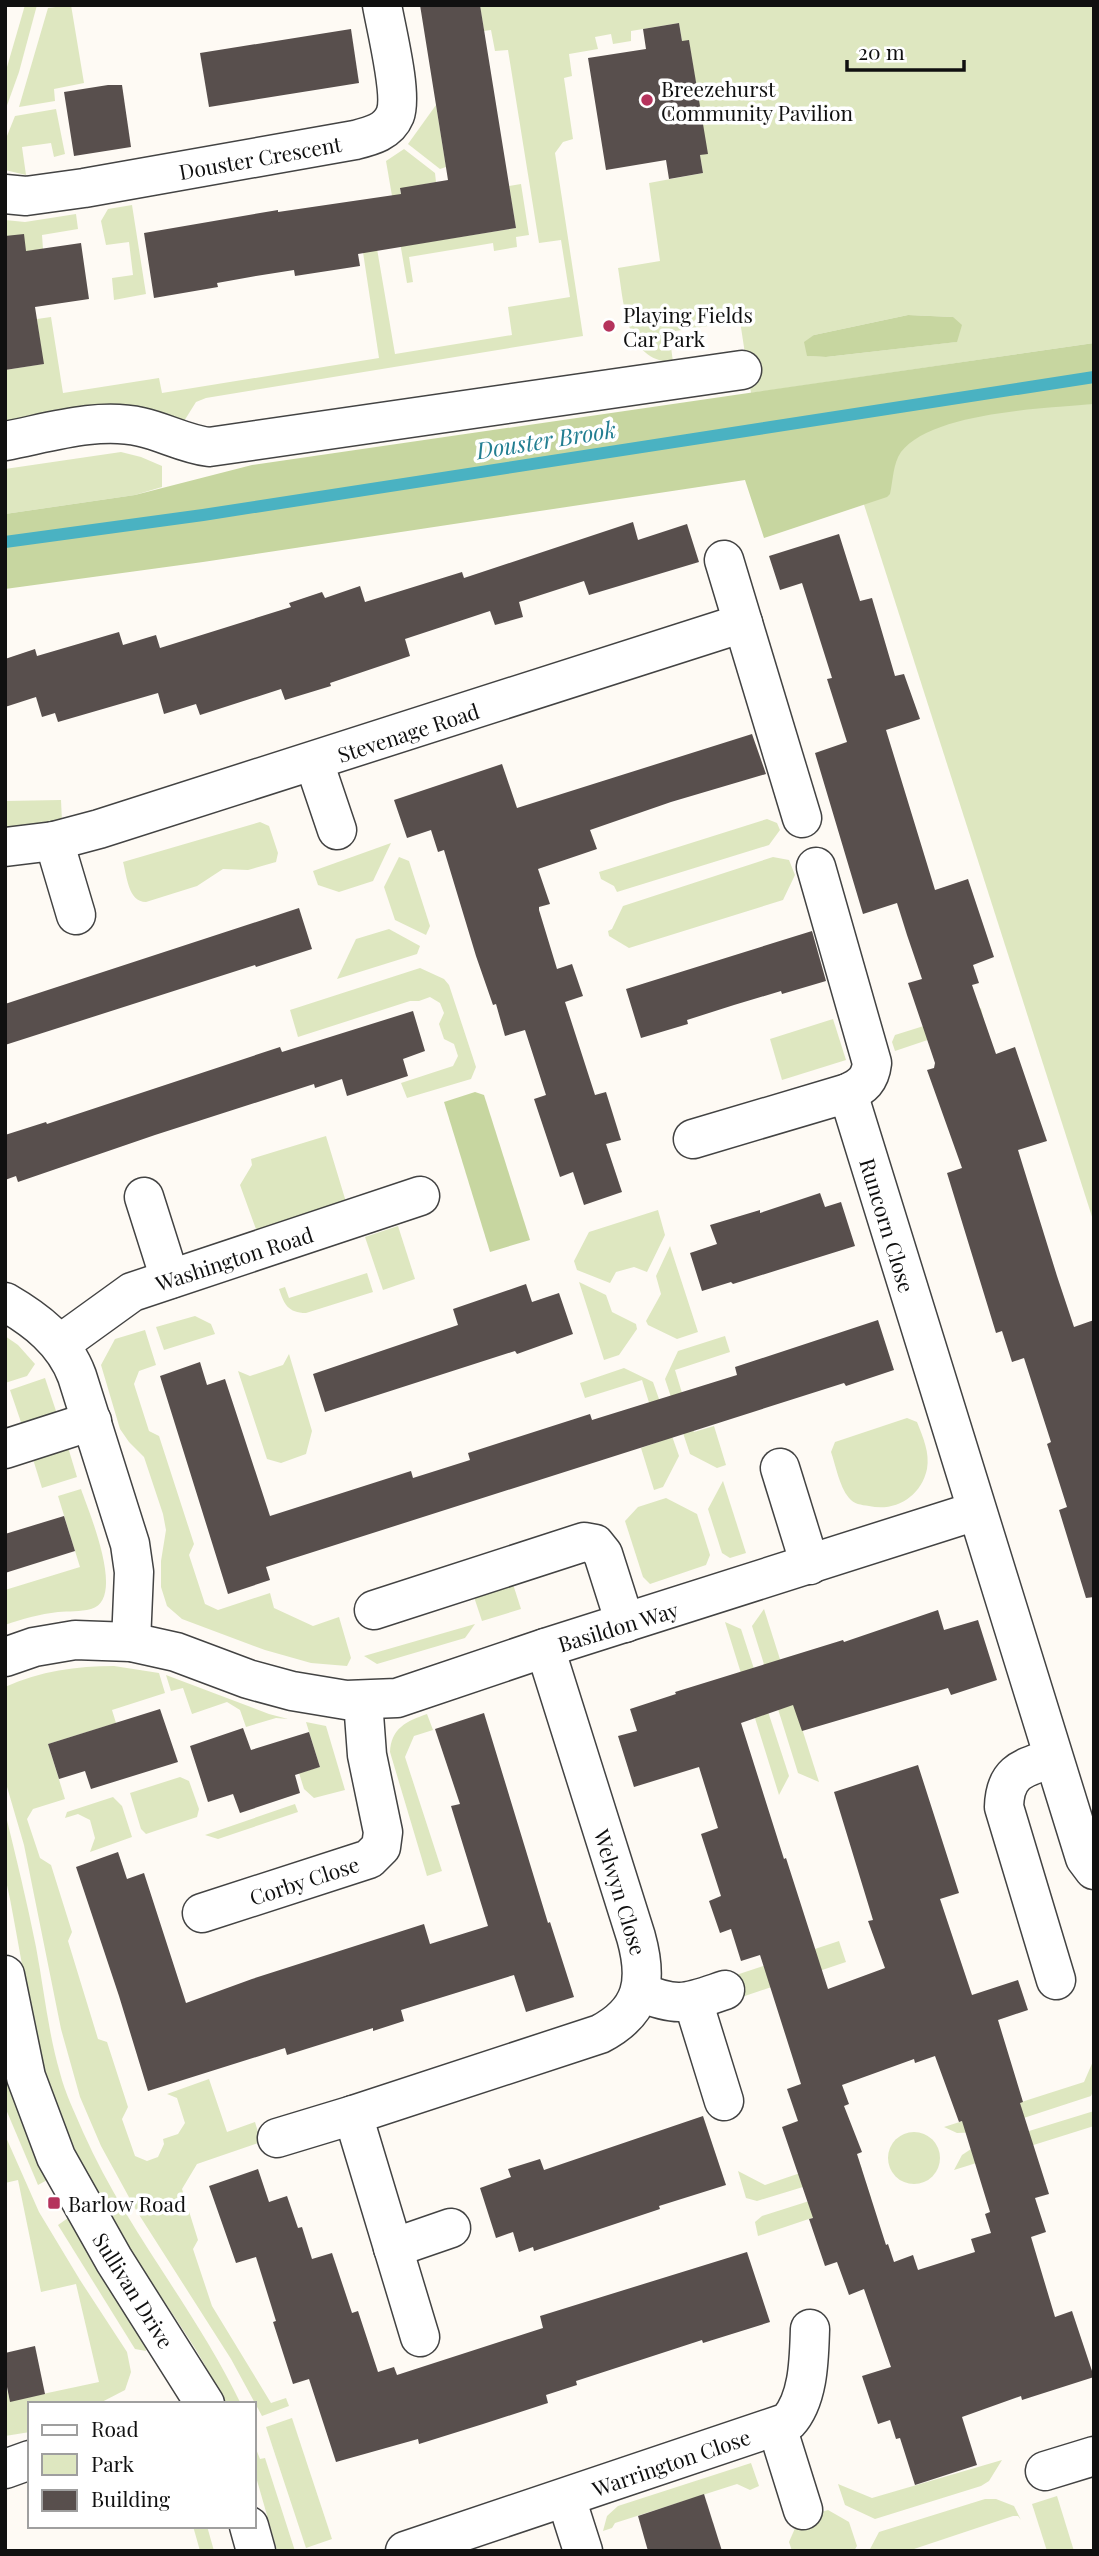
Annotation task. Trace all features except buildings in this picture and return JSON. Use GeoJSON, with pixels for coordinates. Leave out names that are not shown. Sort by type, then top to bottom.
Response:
{"type":"FeatureCollection","features":[{"type":"Feature","properties":{"kind":"street","name":"Douster Crescent"},"geometry":{"type":"LineString","coordinates":[[5,194],[26,196],[84,188],[355,140],[379,133],[390,123],[397,106],[382,5]]}},
{"type":"Feature","properties":{"kind":"street"},"geometry":{"type":"LineString","coordinates":[[5,441],[92,425],[117,424],[141,427],[189,444],[226,446],[742,370]]}},
{"type":"Feature","properties":{"kind":"street"},"geometry":{"type":"LineString","coordinates":[[723,560],[802,818]]}},
{"type":"Feature","properties":{"kind":"street","name":"Stevenage Road"},"geometry":{"type":"LineString","coordinates":[[5,847],[54,841],[314,762],[743,623]]}},
{"type":"Feature","properties":{"kind":"street"},"geometry":{"type":"LineString","coordinates":[[314,762],[337,830]]}},
{"type":"Feature","properties":{"kind":"street"},"geometry":{"type":"LineString","coordinates":[[54,841],[76,915]]}},
{"type":"Feature","properties":{"kind":"street"},"geometry":{"type":"LineString","coordinates":[[693,1139],[848,1093],[870,1077],[872,1063],[816,867]]}},
{"type":"Feature","properties":{"kind":"street","name":"Runcorn Close"},"geometry":{"type":"LineString","coordinates":[[848,1093],[976,1511]]}},
{"type":"Feature","properties":{"kind":"street","name":"Washington Road"},"geometry":{"type":"LineString","coordinates":[[60,1344],[132,1292],[420,1196]]}},
{"type":"Feature","properties":{"kind":"street"},"geometry":{"type":"LineString","coordinates":[[144,1197],[170,1279]]}},
{"type":"Feature","properties":{"kind":"street"},"geometry":{"type":"LineString","coordinates":[[5,1302],[32,1319],[60,1344],[74,1366],[132,1557],[134,1572],[131,1642]]}},
{"type":"Feature","properties":{"kind":"street"},"geometry":{"type":"LineString","coordinates":[[5,1449],[92,1421]]}},
{"type":"Feature","properties":{"kind":"street"},"geometry":{"type":"LineString","coordinates":[[780,1468],[810,1565]]}},
{"type":"Feature","properties":{"kind":"street"},"geometry":{"type":"LineString","coordinates":[[976,1511],[1052,1758],[1085,1858],[1094,1870]]}},
{"type":"Feature","properties":{"kind":"street","name":"Basildon Way"},"geometry":{"type":"LineString","coordinates":[[5,1657],[34,1647],[75,1640],[131,1642],[176,1652],[282,1689],[328,1698],[384,1700],[412,1694],[545,1648],[976,1511]]}},
{"type":"Feature","properties":{"kind":"street"},"geometry":{"type":"LineString","coordinates":[[374,1610],[584,1542],[595,1544],[603,1554],[625,1623]]}},
{"type":"Feature","properties":{"kind":"street","name":"Welwyn Close"},"geometry":{"type":"LineString","coordinates":[[277,2138],[600,2034],[621,2021],[639,1992],[644,1971],[638,1945],[545,1648]]}},
{"type":"Feature","properties":{"kind":"street","name":"Corby Close"},"geometry":{"type":"LineString","coordinates":[[202,1913],[369,1859],[378,1852],[383,1839],[383,1825],[368,1755],[363,1701]]}},
{"type":"Feature","properties":{"kind":"street"},"geometry":{"type":"LineString","coordinates":[[1052,1758],[1016,1773],[1007,1786],[1004,1807],[1056,1980]]}},
{"type":"Feature","properties":{"kind":"street","name":"Sullivan Drive"},"geometry":{"type":"LineString","coordinates":[[6,1985],[26,2077],[56,2157],[191,2399]]}},
{"type":"Feature","properties":{"kind":"street"},"geometry":{"type":"LineString","coordinates":[[639,1992],[673,2003],[709,1995],[724,2101]]}},
{"type":"Feature","properties":{"kind":"street"},"geometry":{"type":"LineString","coordinates":[[354,2115],[420,2337]]}},
{"type":"Feature","properties":{"kind":"street"},"geometry":{"type":"LineString","coordinates":[[393,2248],[451,2228]]}},
{"type":"Feature","properties":{"kind":"street","name":"Warrington Close"},"geometry":{"type":"LineString","coordinates":[[405,2551],[788,2422],[796,2410],[808,2368],[810,2329]]}},
{"type":"Feature","properties":{"kind":"street","name":"Warrington Close"},"geometry":{"type":"LineString","coordinates":[[777,2427],[803,2510]]}},
{"type":"Feature","properties":{"kind":"street"},"geometry":{"type":"LineString","coordinates":[[1045,2472],[1094,2456]]}},
{"type":"Feature","properties":{"kind":"street"},"geometry":{"type":"LineString","coordinates":[[5,2469],[28,2461]]}},
{"type":"Feature","properties":{"kind":"street","name":"Warrington Close"},"geometry":{"type":"LineString","coordinates":[[566,2498],[583,2551]]}},
{"type":"Feature","properties":{"kind":"street"},"geometry":{"type":"LineString","coordinates":[[250,2528],[256,2551]]}},
{"type":"Feature","properties":{"kind":"green space"},"geometry":{"type":"Polygon","coordinates":[[[25,5],[37,5],[19,72],[5,111],[5,74],[25,5]]]}},
{"type":"Feature","properties":{"kind":"green space"},"geometry":{"type":"Polygon","coordinates":[[[71,5],[84,83],[54,89],[55,101],[19,107],[48,8],[71,5]]]}},
{"type":"Feature","properties":{"kind":"green space"},"geometry":{"type":"Polygon","coordinates":[[[480,5],[1094,5],[1094,343],[751,393],[740,321],[669,332],[673,362],[657,359],[645,352],[636,341],[625,313],[618,268],[660,261],[649,183],[703,173],[700,155],[707,153],[689,41],[682,41],[679,23],[631,31],[631,41],[613,44],[611,34],[595,37],[598,49],[569,54],[572,76],[564,78],[573,139],[563,142],[555,153],[583,336],[206,398],[196,402],[181,426],[5,422],[5,370],[43,364],[37,319],[51,317],[63,393],[159,378],[162,393],[379,358],[361,239],[375,237],[395,354],[512,335],[508,307],[570,297],[561,240],[539,243],[508,50],[495,51],[491,30],[484,31],[480,5]],[[908,315],[814,335],[808,356],[826,357],[956,342],[953,317],[908,315]]]}},
{"type":"Feature","properties":{"kind":"green space"},"geometry":{"type":"Polygon","coordinates":[[[436,105],[446,167],[440,169],[408,144],[436,105]]]}},
{"type":"Feature","properties":{"kind":"green space"},"geometry":{"type":"Polygon","coordinates":[[[56,109],[65,154],[54,157],[51,143],[22,147],[26,175],[5,170],[5,141],[15,116],[56,109]]]}},
{"type":"Feature","properties":{"kind":"green space"},"geometry":{"type":"Polygon","coordinates":[[[404,149],[435,173],[436,182],[400,189],[409,245],[516,228],[509,186],[521,184],[529,235],[516,237],[517,247],[494,251],[493,243],[409,257],[413,282],[407,283],[386,161],[404,149]]]}},
{"type":"Feature","properties":{"kind":"green space"},"geometry":{"type":"Polygon","coordinates":[[[132,205],[146,294],[114,300],[112,278],[133,275],[129,242],[106,245],[101,221],[108,209],[132,205]]]}},
{"type":"Feature","properties":{"kind":"green space"},"geometry":{"type":"Polygon","coordinates":[[[76,214],[78,229],[42,235],[43,249],[6,254],[5,220],[25,222],[76,214]]]}},
{"type":"Feature","properties":{"kind":"green space"},"geometry":{"type":"Polygon","coordinates":[[[908,315],[953,317],[962,325],[957,342],[826,357],[807,356],[804,342],[814,335],[908,315]]]}},
{"type":"Feature","properties":{"kind":"green space"},"geometry":{"type":"Polygon","coordinates":[[[1094,343],[1094,404],[991,414],[937,428],[916,439],[898,456],[890,494],[887,497],[764,538],[745,480],[203,562],[5,589],[5,514],[135,495],[252,465],[1094,343]]]}},
{"type":"Feature","properties":{"kind":"green space"},"geometry":{"type":"Polygon","coordinates":[[[1094,388],[1094,1223],[843,439],[1094,388]]]}},
{"type":"Feature","properties":{"kind":"green space"},"geometry":{"type":"Polygon","coordinates":[[[121,452],[162,466],[162,487],[135,495],[5,514],[5,469],[121,452]]]}},
{"type":"Feature","properties":{"kind":"green space"},"geometry":{"type":"Polygon","coordinates":[[[61,800],[62,822],[5,831],[5,801],[61,800]]]}},
{"type":"Feature","properties":{"kind":"green space"},"geometry":{"type":"Polygon","coordinates":[[[767,819],[777,823],[780,830],[769,845],[617,892],[614,886],[601,879],[599,872],[767,819]]]}},
{"type":"Feature","properties":{"kind":"green space"},"geometry":{"type":"Polygon","coordinates":[[[260,822],[269,826],[278,853],[276,862],[248,870],[223,869],[197,886],[146,902],[135,898],[132,893],[123,862],[260,822]]]}},
{"type":"Feature","properties":{"kind":"green space"},"geometry":{"type":"Polygon","coordinates":[[[391,843],[373,881],[339,892],[318,885],[313,871],[391,843]]]}},
{"type":"Feature","properties":{"kind":"green space"},"geometry":{"type":"Polygon","coordinates":[[[399,857],[409,861],[430,926],[426,935],[395,920],[384,887],[399,857]]]}},
{"type":"Feature","properties":{"kind":"green space"},"geometry":{"type":"Polygon","coordinates":[[[773,857],[789,860],[795,875],[783,900],[629,948],[609,936],[608,931],[612,929],[623,906],[773,857]]]}},
{"type":"Feature","properties":{"kind":"green space"},"geometry":{"type":"Polygon","coordinates":[[[389,929],[420,946],[417,954],[337,979],[356,939],[389,929]]]}},
{"type":"Feature","properties":{"kind":"green space"},"geometry":{"type":"Polygon","coordinates":[[[420,968],[444,979],[449,985],[476,1067],[471,1079],[407,1098],[401,1083],[453,1066],[458,1056],[454,1044],[444,1039],[439,1024],[444,1013],[440,1003],[430,997],[298,1037],[290,1010],[420,968]]]}},
{"type":"Feature","properties":{"kind":"green space"},"geometry":{"type":"Polygon","coordinates":[[[981,1008],[984,1021],[895,1051],[892,1042],[895,1035],[981,1008]]]}},
{"type":"Feature","properties":{"kind":"green space"},"geometry":{"type":"Polygon","coordinates":[[[833,1019],[846,1060],[782,1080],[770,1039],[833,1019]]]}},
{"type":"Feature","properties":{"kind":"green space"},"geometry":{"type":"Polygon","coordinates":[[[475,1092],[484,1095],[530,1240],[490,1252],[444,1102],[475,1092]]]}},
{"type":"Feature","properties":{"kind":"green space"},"geometry":{"type":"Polygon","coordinates":[[[326,1136],[346,1202],[257,1232],[240,1185],[252,1165],[251,1159],[326,1136]]]}},
{"type":"Feature","properties":{"kind":"green space"},"geometry":{"type":"Polygon","coordinates":[[[658,1210],[665,1235],[647,1272],[634,1267],[616,1272],[610,1283],[577,1270],[574,1261],[589,1232],[658,1210]]]}},
{"type":"Feature","properties":{"kind":"green space"},"geometry":{"type":"Polygon","coordinates":[[[398,1226],[415,1279],[383,1290],[365,1237],[398,1226]]]}},
{"type":"Feature","properties":{"kind":"green space"},"geometry":{"type":"Polygon","coordinates":[[[670,1246],[698,1332],[677,1339],[648,1325],[646,1321],[661,1294],[656,1276],[670,1246]]]}},
{"type":"Feature","properties":{"kind":"green space"},"geometry":{"type":"Polygon","coordinates":[[[367,1273],[373,1292],[306,1313],[288,1307],[279,1289],[285,1287],[289,1298],[367,1273]]]}},
{"type":"Feature","properties":{"kind":"green space"},"geometry":{"type":"Polygon","coordinates":[[[579,1282],[606,1295],[612,1312],[636,1324],[637,1329],[619,1355],[604,1360],[579,1282]]]}},
{"type":"Feature","properties":{"kind":"green space"},"geometry":{"type":"Polygon","coordinates":[[[195,1316],[211,1324],[215,1334],[164,1350],[156,1327],[195,1316]]]}},
{"type":"Feature","properties":{"kind":"green space"},"geometry":{"type":"Polygon","coordinates":[[[145,1330],[156,1365],[139,1371],[134,1384],[149,1431],[159,1436],[194,1544],[189,1555],[205,1604],[218,1610],[270,1593],[274,1608],[313,1626],[339,1617],[351,1658],[347,1666],[311,1663],[265,1650],[182,1619],[167,1606],[161,1587],[161,1561],[166,1530],[163,1514],[144,1457],[120,1429],[101,1365],[115,1339],[145,1330]]]}},
{"type":"Feature","properties":{"kind":"green space"},"geometry":{"type":"Polygon","coordinates":[[[5,1336],[18,1345],[35,1364],[27,1376],[5,1383],[5,1336]]]}},
{"type":"Feature","properties":{"kind":"green space"},"geometry":{"type":"Polygon","coordinates":[[[725,1336],[730,1352],[675,1370],[694,1432],[714,1426],[726,1465],[717,1468],[690,1454],[665,1379],[678,1351],[725,1336]]]}},
{"type":"Feature","properties":{"kind":"green space"},"geometry":{"type":"Polygon","coordinates":[[[289,1354],[312,1431],[306,1454],[281,1463],[267,1459],[238,1371],[250,1376],[283,1365],[289,1354]]]}},
{"type":"Feature","properties":{"kind":"green space"},"geometry":{"type":"Polygon","coordinates":[[[624,1368],[653,1382],[679,1456],[663,1487],[654,1490],[641,1448],[661,1441],[642,1380],[585,1398],[580,1383],[624,1368]]]}},
{"type":"Feature","properties":{"kind":"green space"},"geometry":{"type":"Polygon","coordinates":[[[45,1378],[58,1417],[23,1428],[10,1390],[45,1378]]]}},
{"type":"Feature","properties":{"kind":"green space"},"geometry":{"type":"Polygon","coordinates":[[[907,1418],[917,1422],[927,1451],[927,1469],[919,1487],[906,1500],[888,1507],[866,1506],[853,1502],[838,1476],[831,1452],[835,1442],[907,1418]]]}},
{"type":"Feature","properties":{"kind":"green space"},"geometry":{"type":"Polygon","coordinates":[[[67,1444],[77,1477],[42,1488],[32,1456],[67,1444]]]}},
{"type":"Feature","properties":{"kind":"green space"},"geometry":{"type":"Polygon","coordinates":[[[723,1481],[746,1553],[730,1558],[722,1553],[708,1509],[723,1481]]]}},
{"type":"Feature","properties":{"kind":"green space"},"geometry":{"type":"Polygon","coordinates":[[[81,1489],[97,1534],[106,1573],[106,1589],[101,1602],[83,1611],[45,1614],[5,1625],[5,1590],[80,1567],[58,1496],[81,1489]]]}},
{"type":"Feature","properties":{"kind":"green space"},"geometry":{"type":"Polygon","coordinates":[[[666,1498],[697,1514],[710,1555],[706,1565],[650,1584],[643,1577],[625,1521],[638,1507],[666,1498]]]}},
{"type":"Feature","properties":{"kind":"green space"},"geometry":{"type":"Polygon","coordinates":[[[512,1581],[521,1609],[482,1621],[473,1594],[512,1581]]]}},
{"type":"Feature","properties":{"kind":"green space"},"geometry":{"type":"Polygon","coordinates":[[[764,1609],[819,1782],[798,1773],[752,1626],[764,1609]]]}},
{"type":"Feature","properties":{"kind":"green space"},"geometry":{"type":"Polygon","coordinates":[[[725,1622],[741,1629],[789,1776],[779,1795],[725,1622]]]}},
{"type":"Feature","properties":{"kind":"green space"},"geometry":{"type":"Polygon","coordinates":[[[475,1624],[465,1638],[377,1664],[364,1656],[475,1624]]]}},
{"type":"Feature","properties":{"kind":"green space"},"geometry":{"type":"Polygon","coordinates":[[[114,1666],[159,1673],[165,1693],[112,1710],[116,1723],[48,1744],[65,1799],[33,1809],[27,1819],[40,1858],[51,1865],[72,1932],[68,1941],[98,2039],[107,2042],[128,2107],[122,2119],[135,2156],[147,2161],[158,2157],[164,2144],[163,2139],[178,2134],[185,2123],[177,2098],[167,2094],[209,2079],[227,2132],[255,2122],[261,2142],[197,2164],[182,2189],[198,2240],[193,2249],[212,2306],[271,2403],[286,2398],[289,2406],[262,2416],[231,2359],[136,2210],[101,2146],[80,2097],[61,2029],[24,1845],[5,1780],[5,1687],[59,1670],[114,1666]]]}},
{"type":"Feature","properties":{"kind":"green space"},"geometry":{"type":"Polygon","coordinates":[[[166,1675],[288,1719],[276,1718],[246,1727],[240,1710],[227,1702],[192,1714],[183,1688],[171,1691],[166,1675]]]}},
{"type":"Feature","properties":{"kind":"green space"},"geometry":{"type":"Polygon","coordinates":[[[427,1714],[433,1730],[414,1736],[405,1757],[442,1871],[427,1876],[390,1752],[397,1731],[427,1714]]]}},
{"type":"Feature","properties":{"kind":"green space"},"geometry":{"type":"Polygon","coordinates":[[[306,1722],[326,1726],[345,1790],[314,1798],[304,1789],[299,1773],[320,1767],[306,1722]]]}},
{"type":"Feature","properties":{"kind":"green space"},"geometry":{"type":"Polygon","coordinates":[[[180,1777],[189,1781],[199,1809],[197,1817],[146,1834],[141,1829],[130,1793],[180,1777]]]}},
{"type":"Feature","properties":{"kind":"green space"},"geometry":{"type":"Polygon","coordinates":[[[113,1797],[122,1806],[132,1837],[90,1852],[95,1838],[90,1820],[78,1814],[65,1818],[67,1812],[113,1797]]]}},
{"type":"Feature","properties":{"kind":"green space"},"geometry":{"type":"Polygon","coordinates":[[[295,1804],[298,1812],[218,1839],[205,1835],[295,1804]]]}},
{"type":"Feature","properties":{"kind":"green space"},"geometry":{"type":"Polygon","coordinates":[[[5,1812],[33,1930],[52,2042],[67,2095],[100,2168],[119,2202],[203,2335],[240,2402],[225,2402],[194,2347],[107,2213],[78,2160],[56,2105],[39,2047],[5,1876],[5,1812]]]}},
{"type":"Feature","properties":{"kind":"green space"},"geometry":{"type":"Polygon","coordinates":[[[839,1941],[846,1962],[733,2000],[727,1978],[839,1941]]]}},
{"type":"Feature","properties":{"kind":"green space"},"geometry":{"type":"Polygon","coordinates":[[[5,2059],[49,2179],[38,2185],[5,2107],[5,2059]]]}},
{"type":"Feature","properties":{"kind":"green space"},"geometry":{"type":"Polygon","coordinates":[[[1094,2059],[1094,2089],[1091,2096],[981,2132],[957,2133],[944,2127],[1084,2082],[1094,2059]]]}},
{"type":"Feature","properties":{"kind":"green space"},"geometry":{"type":"Polygon","coordinates":[[[1094,2111],[1094,2126],[954,2170],[962,2155],[971,2149],[1094,2111]]]}},
{"type":"Feature","properties":{"kind":"green space"},"geometry":{"type":"Polygon","coordinates":[[[914,2132],[933,2139],[940,2158],[933,2177],[914,2184],[895,2177],[888,2158],[895,2139],[914,2132]]]}},
{"type":"Feature","properties":{"kind":"green space"},"geometry":{"type":"Polygon","coordinates":[[[5,2135],[39,2212],[127,2352],[131,2372],[125,2390],[102,2402],[28,2402],[28,2432],[5,2436],[5,2381],[10,2401],[99,2382],[76,2284],[41,2292],[18,2180],[5,2183],[5,2135]]]}},
{"type":"Feature","properties":{"kind":"green space"},"geometry":{"type":"Polygon","coordinates":[[[856,2154],[862,2169],[757,2201],[746,2198],[738,2171],[765,2185],[856,2154]]]}},
{"type":"Feature","properties":{"kind":"green space"},"geometry":{"type":"Polygon","coordinates":[[[866,2183],[871,2198],[758,2236],[755,2222],[762,2216],[866,2183]]]}},
{"type":"Feature","properties":{"kind":"green space"},"geometry":{"type":"Polygon","coordinates":[[[68,2218],[145,2344],[146,2351],[135,2349],[58,2225],[68,2218]]]}},
{"type":"Feature","properties":{"kind":"green space"},"geometry":{"type":"Polygon","coordinates":[[[292,2418],[332,2539],[306,2548],[266,2427],[292,2418]]]}},
{"type":"Feature","properties":{"kind":"green space"},"geometry":{"type":"Polygon","coordinates":[[[256,2449],[260,2459],[265,2458],[295,2551],[277,2550],[256,2477],[256,2449]]]}},
{"type":"Feature","properties":{"kind":"green space"},"geometry":{"type":"Polygon","coordinates":[[[1002,2460],[989,2481],[981,2486],[875,2519],[845,2505],[838,2484],[872,2498],[1002,2460]]]}},
{"type":"Feature","properties":{"kind":"green space"},"geometry":{"type":"Polygon","coordinates":[[[751,2463],[759,2486],[750,2490],[737,2484],[615,2523],[612,2528],[603,2531],[607,2516],[618,2506],[751,2463]]]}},
{"type":"Feature","properties":{"kind":"green space"},"geometry":{"type":"Polygon","coordinates":[[[1057,2496],[1074,2551],[1047,2551],[1032,2504],[1057,2496]]]}},
{"type":"Feature","properties":{"kind":"green space"},"geometry":{"type":"Polygon","coordinates":[[[985,2499],[996,2499],[1014,2506],[1021,2520],[1018,2516],[1013,2516],[908,2551],[869,2551],[879,2532],[985,2499]]]}},
{"type":"Feature","properties":{"kind":"green space"},"geometry":{"type":"Polygon","coordinates":[[[828,2510],[849,2522],[857,2546],[854,2551],[792,2551],[789,2542],[799,2519],[828,2510]]]}},
{"type":"Feature","properties":{"kind":"green space"},"geometry":{"type":"Polygon","coordinates":[[[194,2528],[208,2528],[214,2551],[200,2551],[194,2528]]]}},
{"type":"Feature","properties":{"kind":"waterway","name":"Douster Brook"},"geometry":{"type":"LineString","coordinates":[[5,542],[203,515],[1094,377]]}},
{"type":"Feature","properties":{"kind":"place","name":"Breezehurst Community Pavilion"},"geometry":{"type":"Point","coordinates":[647,100]}},
{"type":"Feature","properties":{"kind":"place","name":"Playing Fields Car Park"},"geometry":{"type":"Point","coordinates":[609,326]}},
{"type":"Feature","properties":{"kind":"place","name":"Barlow Road"},"geometry":{"type":"Point","coordinates":[54,2203]}}]}
